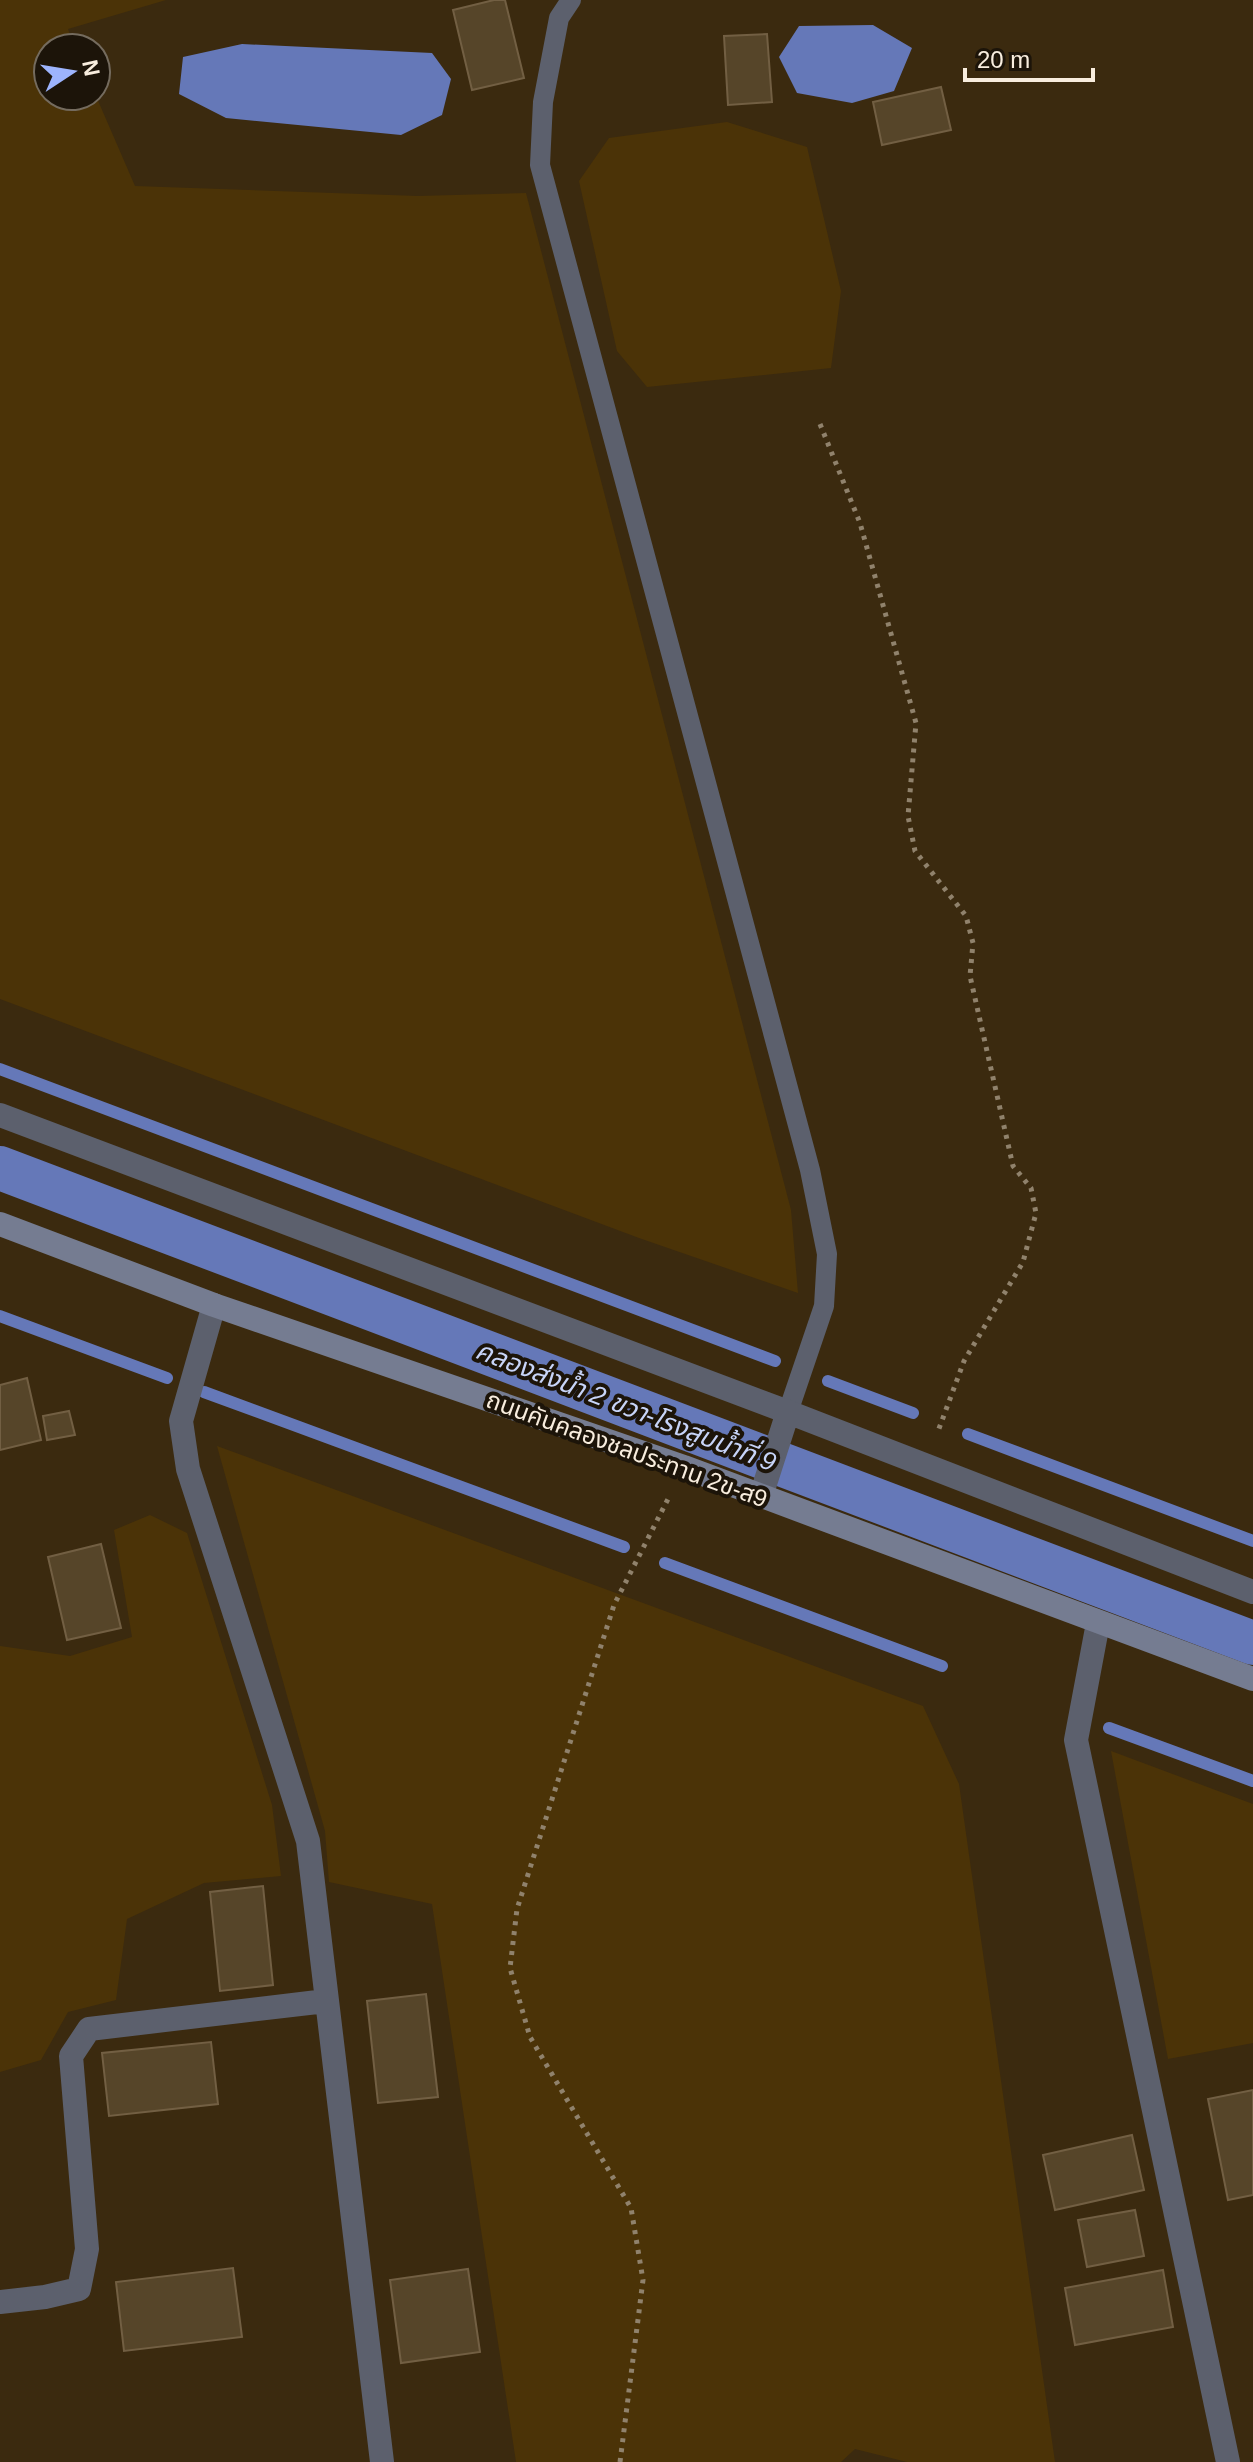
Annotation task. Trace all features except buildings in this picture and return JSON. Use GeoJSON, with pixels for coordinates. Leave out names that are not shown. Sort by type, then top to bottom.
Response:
{"type":"FeatureCollection","features":[{"type":"Feature","properties":{"kind":"street"},"geometry":{"type":"LineString","coordinates":[[0,1115],[1253,1592]]}},
{"type":"Feature","properties":{"kind":"street","name":"ถนนคันคลองชลประทาน 2ข-ส9"},"geometry":{"type":"LineString","coordinates":[[0,1224],[214,1305],[684,1467],[1253,1679]]}},
{"type":"Feature","properties":{"kind":"street"},"geometry":{"type":"LineString","coordinates":[[214,1305],[181,1421],[188,1469],[308,1841],[382,2462]]}},
{"type":"Feature","properties":{"kind":"street"},"geometry":{"type":"LineString","coordinates":[[761,1496],[788,1414]]}},
{"type":"Feature","properties":{"kind":"street"},"geometry":{"type":"LineString","coordinates":[[1098,1623],[1076,1740],[1228,2462]]}},
{"type":"Feature","properties":{"kind":"street"},"geometry":{"type":"LineString","coordinates":[[0,2302],[79,2289],[87,2249],[71,2056],[89,2029],[326,2001]]}},
{"type":"Feature","properties":{"kind":"lane"},"geometry":{"type":"LineString","coordinates":[[571,0],[559,18],[543,102],[540,165],[810,1170],[827,1254],[824,1306],[788,1414]]}},
{"type":"Feature","properties":{"kind":"path"},"geometry":{"type":"LineString","coordinates":[[820,424],[860,523],[916,723],[908,816],[915,851],[966,916],[973,943],[970,976],[1013,1166],[1031,1188],[1036,1213],[1023,1262],[964,1361],[925,1465]]}},
{"type":"Feature","properties":{"kind":"path"},"geometry":{"type":"LineString","coordinates":[[620,2462],[643,2280],[631,2208],[530,2037],[510,1968],[517,1909],[614,1605],[684,1467]]}},
{"type":"Feature","properties":{"kind":"shaded area"},"geometry":{"type":"Polygon","coordinates":[[[0,0],[166,0],[68,29],[69,32],[32,32],[32,112],[103,112],[135,186],[418,196],[526,193],[791,1210],[798,1293],[639,1238],[0,999],[0,0]]]}},
{"type":"Feature","properties":{"kind":"shaded area"},"geometry":{"type":"Polygon","coordinates":[[[727,122],[807,147],[841,291],[831,368],[647,387],[617,351],[579,181],[609,138],[727,122]]]}},
{"type":"Feature","properties":{"kind":"shaded area"},"geometry":{"type":"Polygon","coordinates":[[[217,1446],[923,1706],[959,1784],[1055,2462],[907,2462],[855,2449],[841,2462],[516,2462],[432,1904],[329,1882],[325,1831],[217,1446]]]}},
{"type":"Feature","properties":{"kind":"shaded area"},"geometry":{"type":"Polygon","coordinates":[[[150,1515],[187,1533],[272,1805],[281,1876],[204,1883],[127,1919],[116,2000],[68,2012],[41,2060],[0,2072],[0,1646],[70,1656],[132,1637],[114,1530],[150,1515]]]}},
{"type":"Feature","properties":{"kind":"shaded area"},"geometry":{"type":"Polygon","coordinates":[[[1111,1751],[1253,1804],[1253,2043],[1168,2059],[1111,1751]]]}},
{"type":"Feature","properties":{"kind":"water"},"geometry":{"type":"Polygon","coordinates":[[[873,25],[912,48],[894,91],[852,103],[797,93],[779,57],[799,26],[873,25]]]}},
{"type":"Feature","properties":{"kind":"water"},"geometry":{"type":"Polygon","coordinates":[[[242,44],[432,53],[451,79],[442,115],[401,135],[226,118],[179,94],[183,57],[242,44]]]}},
{"type":"Feature","properties":{"kind":"waterway"},"geometry":{"type":"LineString","coordinates":[[0,1069],[775,1361]]}},
{"type":"Feature","properties":{"kind":"waterway","name":"คลองส่งน้ำ 2 ขวา-โรงสูบน้ำที่ 9"},"geometry":{"type":"LineString","coordinates":[[0,1168],[1253,1643]]}},
{"type":"Feature","properties":{"kind":"waterway"},"geometry":{"type":"LineString","coordinates":[[0,1316],[167,1378]]}},
{"type":"Feature","properties":{"kind":"waterway"},"geometry":{"type":"LineString","coordinates":[[828,1381],[913,1413]]}},
{"type":"Feature","properties":{"kind":"waterway"},"geometry":{"type":"LineString","coordinates":[[204,1392],[624,1547]]}},
{"type":"Feature","properties":{"kind":"waterway"},"geometry":{"type":"LineString","coordinates":[[968,1434],[1253,1541]]}},
{"type":"Feature","properties":{"kind":"waterway"},"geometry":{"type":"LineString","coordinates":[[665,1563],[942,1666]]}},
{"type":"Feature","properties":{"kind":"waterway"},"geometry":{"type":"LineString","coordinates":[[1109,1728],[1253,1781]]}}]}
